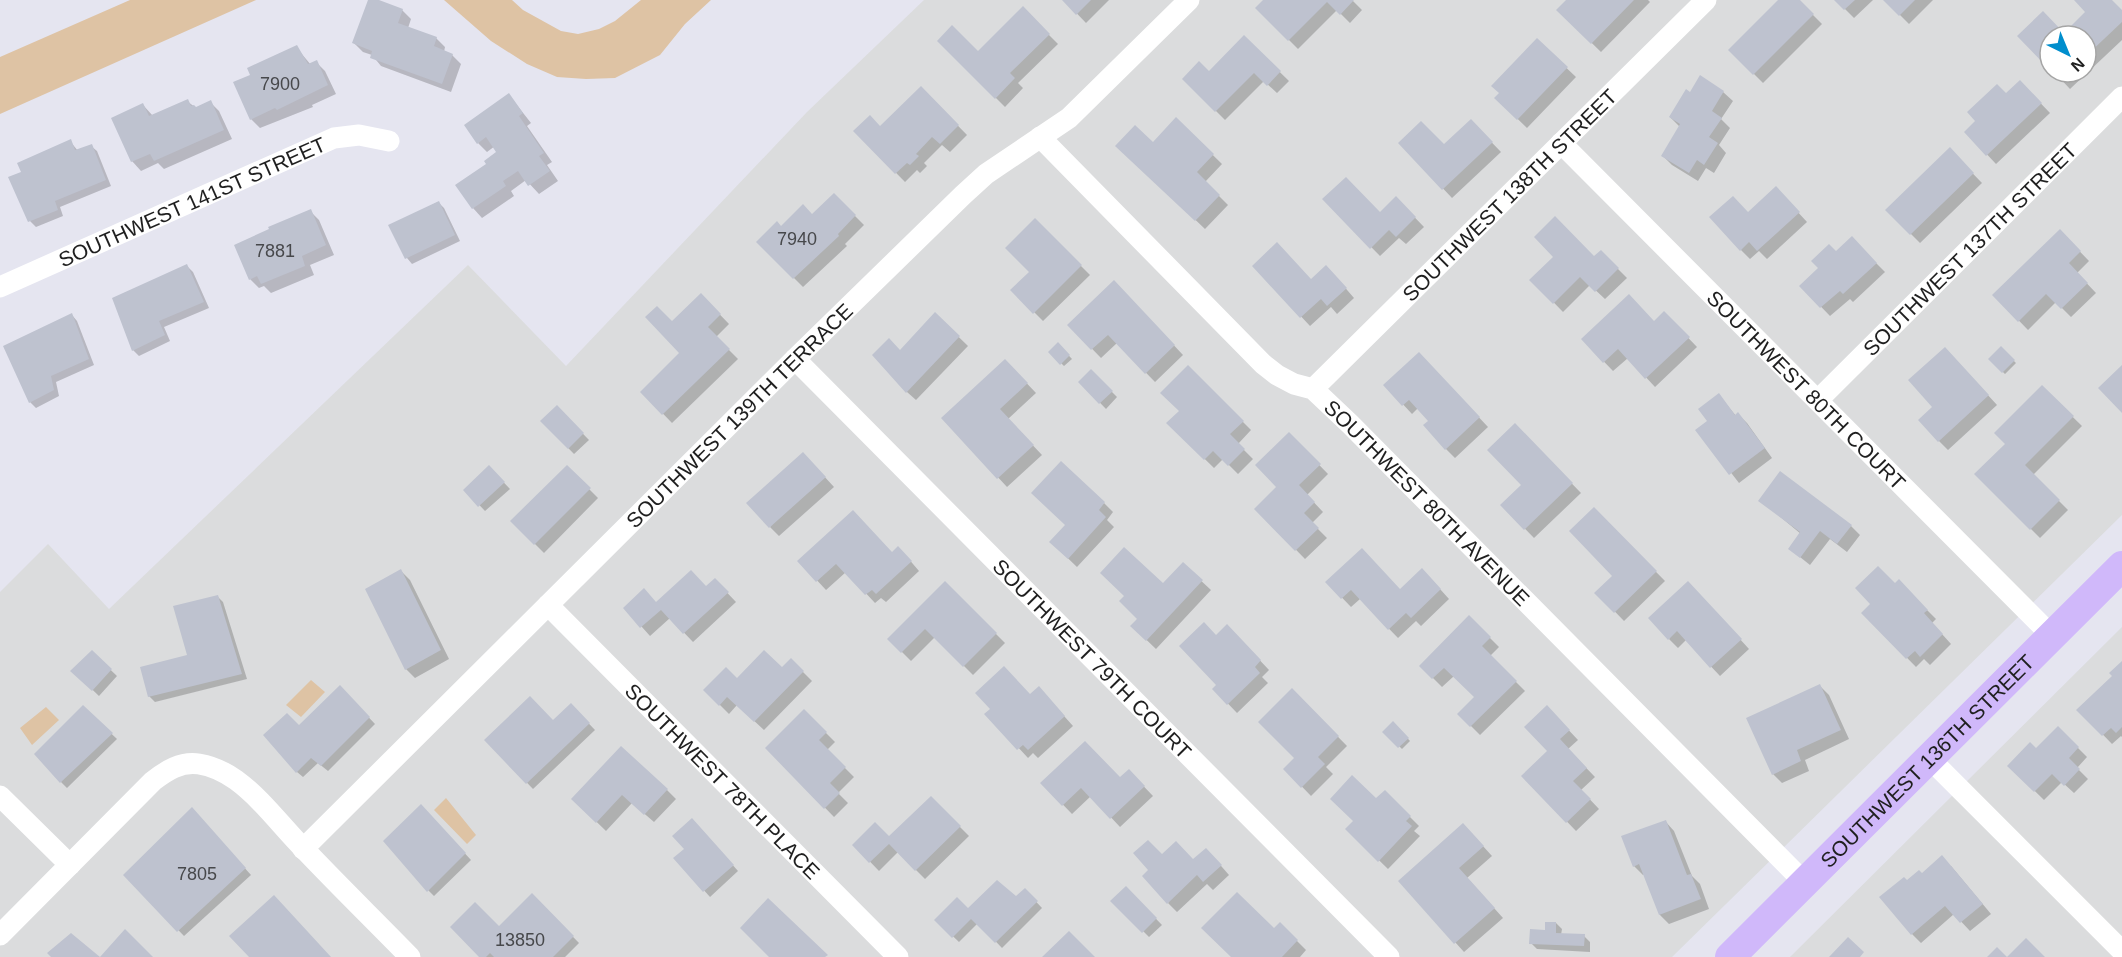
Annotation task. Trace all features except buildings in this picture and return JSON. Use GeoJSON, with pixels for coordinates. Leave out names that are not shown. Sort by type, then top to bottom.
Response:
{"type":"FeatureCollection","features":[{"type":"Feature","properties":{"kind":"street","name":"SOUTHWEST 139TH TERRACE"},"geometry":{"type":"LineString","coordinates":[[303,849],[963,195],[986,174],[1086,103],[1189,0]]}},
{"type":"Feature","properties":{"kind":"street","name":"SOUTHWEST 138TH STREET"},"geometry":{"type":"LineString","coordinates":[[1313,389],[1706,0]]}},
{"type":"Feature","properties":{"kind":"street","name":"SOUTHWEST 137TH STREET"},"geometry":{"type":"LineString","coordinates":[[1818,400],[2122,97]]}},
{"type":"Feature","properties":{"kind":"street","name":"SOUTHWEST 141ST STREET"},"geometry":{"type":"LineString","coordinates":[[0,287],[334,138],[359,135],[388,141]]}},
{"type":"Feature","properties":{"kind":"street","name":"SOUTHWEST 80TH AVENUE"},"geometry":{"type":"LineString","coordinates":[[1040,137],[1263,364],[1294,384],[1313,389],[1805,883]]}},
{"type":"Feature","properties":{"kind":"street","name":"SOUTHWEST 80TH COURT"},"geometry":{"type":"LineString","coordinates":[[1561,143],[2052,636]]}},
{"type":"Feature","properties":{"kind":"street","name":"SOUTHWEST 79TH COURT"},"geometry":{"type":"LineString","coordinates":[[795,359],[1389,957]]}},
{"type":"Feature","properties":{"kind":"street","name":"SOUTHWEST 136TH STREET"},"geometry":{"type":"LineString","coordinates":[[1730,957],[2122,566]]}},
{"type":"Feature","properties":{"kind":"street","name":"SOUTHWEST 78TH PLACE"},"geometry":{"type":"LineString","coordinates":[[548,605],[898,957]]}},
{"type":"Feature","properties":{"kind":"street"},"geometry":{"type":"LineString","coordinates":[[1929,758],[2122,951]]}},
{"type":"Feature","properties":{"kind":"street"},"geometry":{"type":"LineString","coordinates":[[0,935],[153,781],[171,769],[184,764],[196,764],[208,766],[237,780],[410,957]]}},
{"type":"Feature","properties":{"kind":"street"},"geometry":{"type":"LineString","coordinates":[[0,796],[70,865]]}},
{"type":"Feature","properties":{"kind":"shaded area"},"geometry":{"type":"Polygon","coordinates":[[[130,0],[256,0],[0,114],[0,57],[130,0]]]}},
{"type":"Feature","properties":{"kind":"shaded area"},"geometry":{"type":"Polygon","coordinates":[[[444,0],[512,0],[523,10],[561,31],[578,34],[599,29],[615,21],[641,0],[711,0],[685,24],[660,55],[615,78],[586,79],[557,77],[527,64],[491,41],[444,0]]]}},
{"type":"Feature","properties":{"kind":"shaded area"},"geometry":{"type":"Polygon","coordinates":[[[924,0],[2122,0],[2122,515],[1672,957],[0,957],[0,592],[48,544],[109,609],[468,265],[566,366],[807,112],[924,0]]]}},
{"type":"Feature","properties":{"kind":"shaded area"},"geometry":{"type":"Polygon","coordinates":[[[2122,627],[2122,957],[1790,957],[2122,627]]]}},
{"type":"Feature","properties":{"kind":"shaded area"},"geometry":{"type":"Polygon","coordinates":[[[311,680],[325,692],[301,717],[286,705],[311,680]]]}},
{"type":"Feature","properties":{"kind":"shaded area"},"geometry":{"type":"Polygon","coordinates":[[[46,707],[59,720],[32,745],[20,728],[46,707]]]}},
{"type":"Feature","properties":{"kind":"shaded area"},"geometry":{"type":"Polygon","coordinates":[[[446,798],[476,835],[467,844],[434,810],[446,798]]]}}]}
